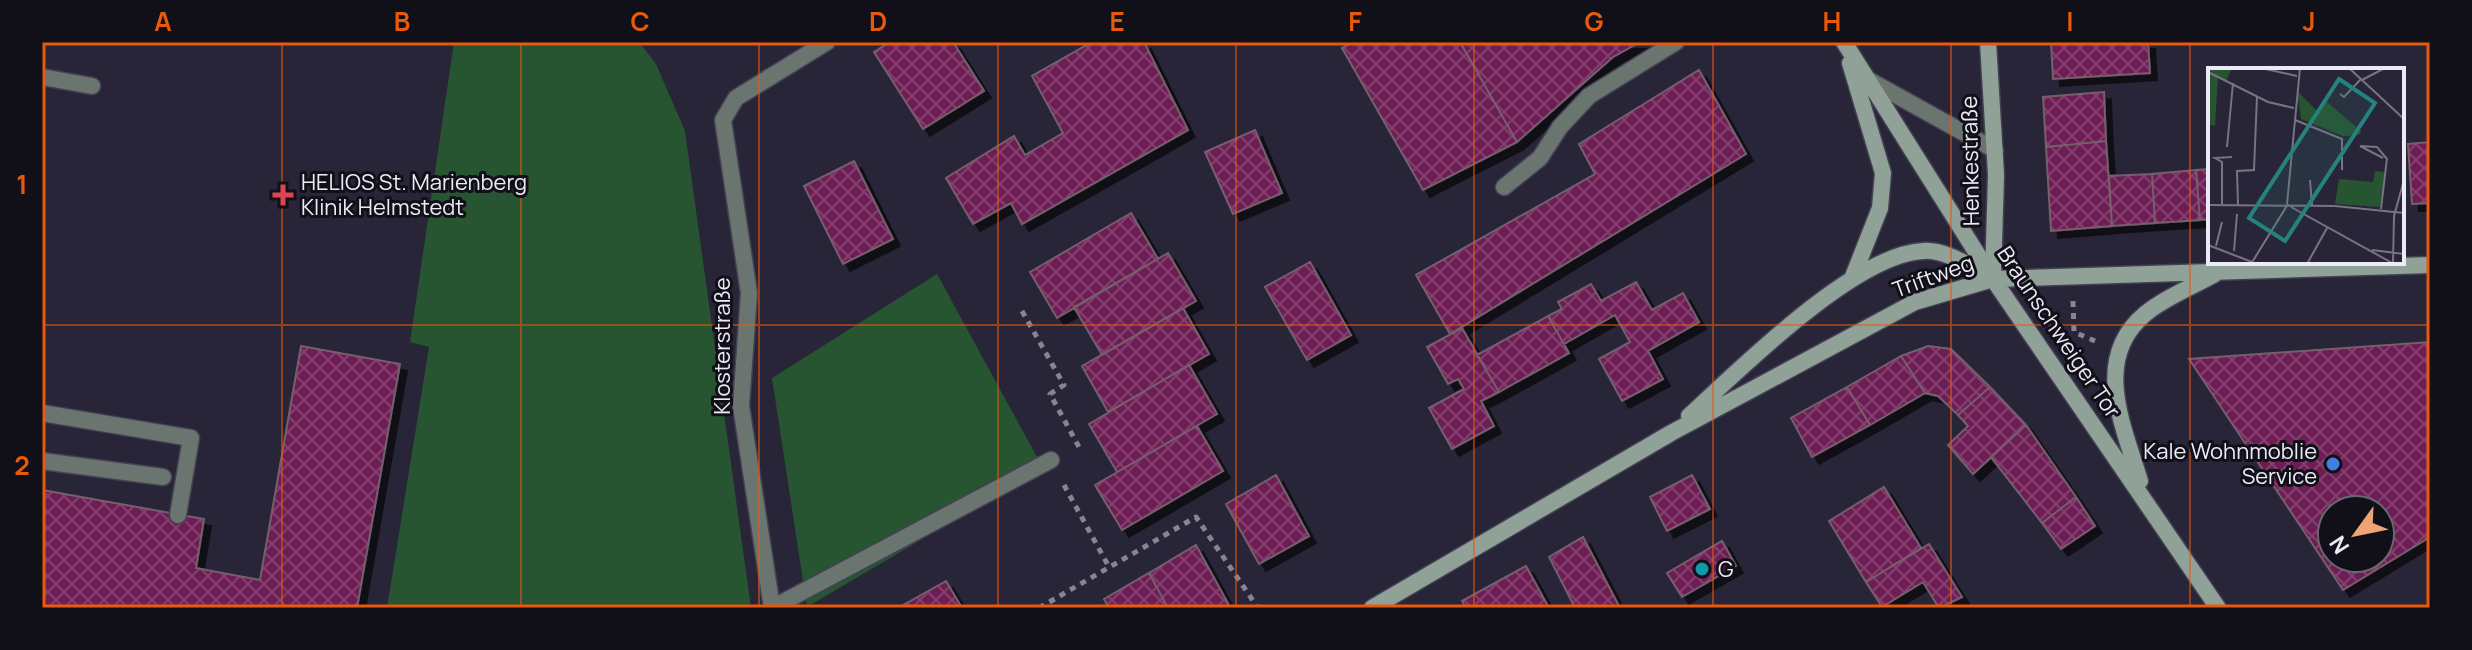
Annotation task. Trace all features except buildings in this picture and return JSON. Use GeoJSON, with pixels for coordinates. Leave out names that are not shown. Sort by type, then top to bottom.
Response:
{"type":"FeatureCollection","features":[{"type":"Feature","properties":{"kind":"main road","name":"Braunschweiger Tor"},"geometry":{"type":"LineString","coordinates":[[1844,42],[1993,279],[2145,497],[2218,608]]}},
{"type":"Feature","properties":{"kind":"main road"},"geometry":{"type":"LineString","coordinates":[[1844,42],[1883,173],[1880,208],[1852,279]]}},
{"type":"Feature","properties":{"kind":"main road","name":"Henkestraße"},"geometry":{"type":"LineString","coordinates":[[1988,42],[1995,150],[1993,279]]}},
{"type":"Feature","properties":{"kind":"main road","name":"Triftweg"},"geometry":{"type":"LineString","coordinates":[[1671,433],[1773,338],[1852,279],[1923,251],[1938,252],[1993,279]]}},
{"type":"Feature","properties":{"kind":"main road"},"geometry":{"type":"LineString","coordinates":[[1993,279],[2430,265]]}},
{"type":"Feature","properties":{"kind":"main road"},"geometry":{"type":"LineString","coordinates":[[2145,497],[2115,400],[2114,368],[2118,350],[2126,335],[2145,314],[2216,274]]}},
{"type":"Feature","properties":{"kind":"main road","name":"Triftweg"},"geometry":{"type":"LineString","coordinates":[[1372,608],[1671,433],[1915,302],[1993,279]]}},
{"type":"Feature","properties":{"kind":"street","name":"Klosterstraße"},"geometry":{"type":"LineString","coordinates":[[772,608],[741,406],[749,293],[723,120],[736,98],[827,42]]}},
{"type":"Feature","properties":{"kind":"street"},"geometry":{"type":"LineString","coordinates":[[1504,187],[1540,158],[1560,127],[1589,96],[1676,42]]}},
{"type":"Feature","properties":{"kind":"street"},"geometry":{"type":"LineString","coordinates":[[42,77],[92,86]]}},
{"type":"Feature","properties":{"kind":"street","name":"Braunschweiger Tor"},"geometry":{"type":"LineString","coordinates":[[1867,79],[1995,150]]}},
{"type":"Feature","properties":{"kind":"street"},"geometry":{"type":"LineString","coordinates":[[42,413],[191,438],[178,515]]}},
{"type":"Feature","properties":{"kind":"street"},"geometry":{"type":"LineString","coordinates":[[772,608],[1051,460]]}},
{"type":"Feature","properties":{"kind":"street"},"geometry":{"type":"LineString","coordinates":[[42,461],[163,477]]}},
{"type":"Feature","properties":{"kind":"path"},"geometry":{"type":"LineString","coordinates":[[2072,277],[2074,332],[2118,350]]}},
{"type":"Feature","properties":{"kind":"path"},"geometry":{"type":"LineString","coordinates":[[1039,608],[1196,517],[1258,608]]}},
{"type":"Feature","properties":{"kind":"green space"},"geometry":{"type":"Polygon","coordinates":[[[454,42],[639,42],[656,64],[685,131],[751,608],[387,608],[429,347],[410,342],[454,42]]]}},
{"type":"Feature","properties":{"kind":"green space"},"geometry":{"type":"Polygon","coordinates":[[[937,274],[1043,468],[807,607],[772,378],[937,274]]]}},
{"type":"Feature","properties":{"kind":"place","name":"HELIOS St. Marienberg Klinik Helmstedt"},"geometry":{"type":"Point","coordinates":[283,195]}},
{"type":"Feature","properties":{"kind":"place","name":"Kale Wohnmoblie Service"},"geometry":{"type":"Point","coordinates":[2333,464]}},
{"type":"Feature","properties":{"kind":"place","name":"G"},"geometry":{"type":"Point","coordinates":[1702,569]}}]}
